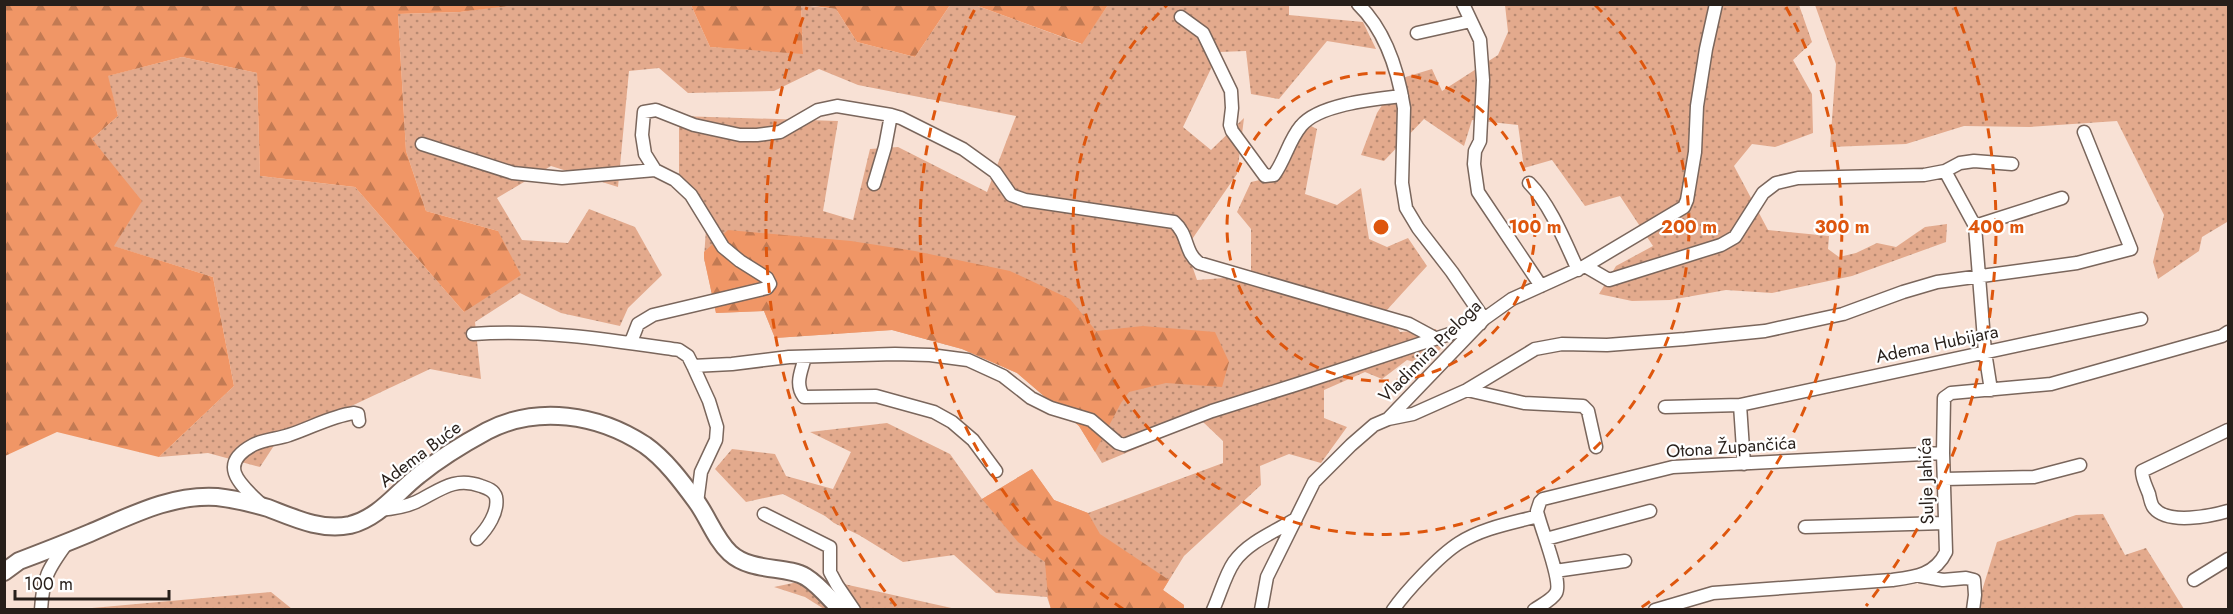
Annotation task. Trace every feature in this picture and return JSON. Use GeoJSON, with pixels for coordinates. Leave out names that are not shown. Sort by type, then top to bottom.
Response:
{"type":"FeatureCollection","features":[{"type":"Feature","properties":{"kind":"street"},"geometry":{"type":"LineString","coordinates":[[693,366],[805,357],[930,355],[968,360],[1003,376],[1031,398],[1051,408],[1091,420],[1124,446],[1212,411],[1482,321],[1452,272],[1418,228],[1406,208],[1402,183],[1404,108],[1402,96],[1390,51],[1367,13],[1358,4]]}},
{"type":"Feature","properties":{"kind":"street"},"geometry":{"type":"LineString","coordinates":[[1463,4],[1480,40],[1483,80],[1481,133],[1474,164],[1478,192],[1541,286]]}},
{"type":"Feature","properties":{"kind":"street","name":"Vladimira Preloga"},"geometry":{"type":"LineString","coordinates":[[1261,609],[1267,577],[1314,482],[1329,466],[1374,425],[1388,419],[1482,321],[1512,299],[1582,268],[1683,207],[1687,200],[1695,153],[1697,106],[1716,4]]}},
{"type":"Feature","properties":{"kind":"street"},"geometry":{"type":"LineString","coordinates":[[1181,17],[1203,33],[1231,91],[1230,125],[1234,135],[1265,176],[1274,175],[1296,134],[1308,119],[1344,105],[1402,96]]}},
{"type":"Feature","properties":{"kind":"street"},"geometry":{"type":"LineString","coordinates":[[1417,33],[1471,21]]}},
{"type":"Feature","properties":{"kind":"street"},"geometry":{"type":"LineString","coordinates":[[632,342],[638,324],[653,315],[767,288],[770,284],[767,278],[723,247],[691,195],[675,180],[655,170],[645,154],[642,135],[644,112],[656,110],[694,125],[740,135],[757,135],[780,132],[819,110],[837,106],[891,115],[963,149],[995,172],[1011,195],[1025,200],[1174,222],[1182,228],[1191,258],[1199,263],[1397,320],[1435,338]]}},
{"type":"Feature","properties":{"kind":"street"},"geometry":{"type":"LineString","coordinates":[[874,184],[885,147],[891,115]]}},
{"type":"Feature","properties":{"kind":"street"},"geometry":{"type":"LineString","coordinates":[[1388,419],[1413,414],[1467,390],[1535,349],[1562,344],[1607,345],[1765,330],[1843,314],[1937,282],[2077,263],[2131,249],[2084,132]]}},
{"type":"Feature","properties":{"kind":"street"},"geometry":{"type":"LineString","coordinates":[[422,144],[513,173],[562,178],[655,170]]}},
{"type":"Feature","properties":{"kind":"street"},"geometry":{"type":"LineString","coordinates":[[1529,183],[1582,268],[1609,280],[1721,245],[1735,237],[1763,193],[1776,183],[1798,178],[1924,175],[1946,171],[1960,163],[1967,162],[2012,164]]}},
{"type":"Feature","properties":{"kind":"street"},"geometry":{"type":"LineString","coordinates":[[1946,171],[1975,226],[1984,352],[1991,390]]}},
{"type":"Feature","properties":{"kind":"street"},"geometry":{"type":"LineString","coordinates":[[1975,226],[2062,198]]}},
{"type":"Feature","properties":{"kind":"street","name":"Adema Hubijara"},"geometry":{"type":"LineString","coordinates":[[1665,407],[1740,405],[2141,319]]}},
{"type":"Feature","properties":{"kind":"street"},"geometry":{"type":"LineString","coordinates":[[473,334],[524,332],[632,342],[679,350],[688,356],[709,401],[717,427],[716,440],[701,472],[697,503]]}},
{"type":"Feature","properties":{"kind":"street","name":"Sulje Jahića"},"geometry":{"type":"LineString","coordinates":[[1655,609],[1713,593],[1892,580],[1929,572],[1941,563],[1946,552],[1944,398],[1951,393],[2051,384],[2222,336],[2229,332]]}},
{"type":"Feature","properties":{"kind":"street"},"geometry":{"type":"LineString","coordinates":[[805,357],[799,380],[799,388],[804,397],[876,396],[934,412],[952,422],[973,440],[996,471]]}},
{"type":"Feature","properties":{"kind":"street"},"geometry":{"type":"LineString","coordinates":[[1467,390],[1524,403],[1583,405],[1588,411],[1596,447]]}},
{"type":"Feature","properties":{"kind":"street"},"geometry":{"type":"LineString","coordinates":[[1740,405],[1744,464]]}},
{"type":"Feature","properties":{"kind":"street"},"geometry":{"type":"LineString","coordinates":[[264,507],[238,482],[234,475],[234,465],[238,456],[253,445],[288,436],[336,417],[354,413],[358,414],[359,421]]}},
{"type":"Feature","properties":{"kind":"street","name":"Adema Buće"},"geometry":{"type":"LineString","coordinates":[[4,572],[19,561],[142,511],[168,502],[192,498],[231,499],[264,507],[314,525],[350,525],[365,520],[378,511],[417,476],[469,440],[499,425],[526,417],[554,415],[579,418],[603,425],[646,446],[670,469],[697,503],[731,553],[764,568],[806,577],[841,609]]}},
{"type":"Feature","properties":{"kind":"street"},"geometry":{"type":"LineString","coordinates":[[2229,430],[2142,471],[2142,478],[2154,508],[2166,515],[2189,518],[2209,517],[2229,511]]}},
{"type":"Feature","properties":{"kind":"street","name":"Otona Župančića"},"geometry":{"type":"LineString","coordinates":[[1538,516],[1538,507],[1543,499],[1635,478],[1661,469],[1943,453]]}},
{"type":"Feature","properties":{"kind":"street"},"geometry":{"type":"LineString","coordinates":[[1944,479],[2034,477],[2080,465]]}},
{"type":"Feature","properties":{"kind":"street"},"geometry":{"type":"LineString","coordinates":[[378,511],[415,502],[446,485],[465,482],[478,485],[492,490],[496,497],[492,519],[477,539]]}},
{"type":"Feature","properties":{"kind":"street"},"geometry":{"type":"LineString","coordinates":[[1546,539],[1650,512]]}},
{"type":"Feature","properties":{"kind":"street"},"geometry":{"type":"LineString","coordinates":[[764,514],[830,547],[830,572],[854,609]]}},
{"type":"Feature","properties":{"kind":"street"},"geometry":{"type":"LineString","coordinates":[[1393,609],[1409,590],[1459,543],[1496,527],[1538,516],[1555,571],[1558,589],[1555,595],[1534,609]]}},
{"type":"Feature","properties":{"kind":"street"},"geometry":{"type":"LineString","coordinates":[[1213,609],[1234,562],[1245,550],[1296,519]]}},
{"type":"Feature","properties":{"kind":"street"},"geometry":{"type":"LineString","coordinates":[[1805,528],[1945,523]]}},
{"type":"Feature","properties":{"kind":"street"},"geometry":{"type":"LineString","coordinates":[[40,609],[44,580],[48,570],[68,542]]}},
{"type":"Feature","properties":{"kind":"street"},"geometry":{"type":"LineString","coordinates":[[2194,580],[2229,559]]}},
{"type":"Feature","properties":{"kind":"street"},"geometry":{"type":"LineString","coordinates":[[1555,571],[1625,561]]}},
{"type":"Feature","properties":{"kind":"street"},"geometry":{"type":"LineString","coordinates":[[1919,576],[1943,580],[1966,578],[1974,580],[1976,595],[1973,609]]}},
{"type":"Feature","properties":{"kind":"shaded area"},"geometry":{"type":"Polygon","coordinates":[[[515,4],[691,5],[710,47],[803,53],[801,5],[836,9],[857,42],[915,57],[950,5],[975,5],[1081,44],[1108,5],[1289,5],[1289,15],[1363,22],[1376,49],[1327,41],[1279,99],[1251,94],[1246,51],[1219,52],[1183,127],[1211,150],[1244,118],[1237,174],[1186,248],[1197,280],[1251,276],[1251,229],[1237,212],[1251,182],[1278,176],[1307,124],[1317,129],[1305,194],[1337,205],[1361,188],[1369,239],[1387,247],[1408,238],[1427,266],[1386,311],[1400,332],[1436,329],[1442,347],[1427,365],[1407,360],[1382,379],[1365,372],[1324,390],[1324,418],[1347,427],[1321,463],[1289,454],[1260,466],[1261,485],[1184,556],[1163,590],[1184,605],[1184,609],[1051,609],[1047,597],[996,593],[954,555],[903,562],[783,494],[746,502],[715,469],[732,449],[775,454],[786,476],[833,489],[851,452],[810,432],[887,423],[950,454],[982,499],[1032,469],[1054,500],[1088,513],[1223,463],[1223,441],[1202,421],[1102,463],[1079,426],[1017,373],[962,349],[892,330],[775,338],[764,311],[716,313],[704,258],[707,215],[679,176],[679,116],[838,121],[823,211],[853,220],[870,149],[898,147],[987,192],[1016,116],[858,85],[819,69],[774,91],[688,93],[659,68],[629,71],[618,187],[551,166],[497,198],[522,240],[568,243],[589,209],[635,227],[662,275],[628,308],[620,326],[561,313],[520,293],[475,322],[481,379],[430,369],[277,441],[260,467],[208,453],[159,457],[234,386],[213,277],[113,246],[92,139],[118,116],[107,76],[182,57],[257,73],[260,176],[355,187],[464,312],[498,231],[426,211],[406,151],[398,14],[460,12],[515,4]]]}},
{"type":"Feature","properties":{"kind":"shaded area"},"geometry":{"type":"Polygon","coordinates":[[[1505,5],[1799,5],[1812,42],[1793,60],[1812,94],[1813,133],[1775,147],[1752,144],[1734,166],[1768,230],[1829,236],[1828,249],[1839,257],[1856,253],[1877,243],[1896,247],[1925,227],[1947,224],[1946,242],[1852,276],[1772,293],[1726,290],[1670,300],[1632,301],[1599,294],[1616,266],[1653,246],[1620,196],[1585,206],[1552,160],[1524,168],[1518,125],[1472,120],[1464,146],[1424,119],[1384,161],[1361,155],[1377,113],[1399,79],[1432,69],[1442,91],[1498,55],[1508,32],[1505,5]]]}},
{"type":"Feature","properties":{"kind":"shaded area"},"geometry":{"type":"Polygon","coordinates":[[[1815,5],[2228,5],[2228,223],[2202,237],[2199,251],[2158,279],[2153,262],[2164,215],[2117,121],[2030,127],[1964,126],[1906,144],[1830,147],[1836,64],[1815,5]]]}},
{"type":"Feature","properties":{"kind":"shaded area"},"geometry":{"type":"Polygon","coordinates":[[[2103,514],[2125,555],[2146,548],[2184,609],[1976,610],[1997,542],[2076,515],[2103,514]]]}},
{"type":"Feature","properties":{"kind":"shaded area"},"geometry":{"type":"Polygon","coordinates":[[[817,578],[956,609],[824,609],[805,597],[774,587],[817,578]]]}},
{"type":"Feature","properties":{"kind":"shaded area"},"geometry":{"type":"Polygon","coordinates":[[[271,592],[292,609],[81,609],[271,592]]]}},
{"type":"Feature","properties":{"kind":"green space"},"geometry":{"type":"Polygon","coordinates":[[[4,5],[515,5],[460,12],[398,14],[406,151],[426,211],[498,231],[521,275],[464,312],[355,187],[260,176],[257,73],[182,57],[108,76],[118,116],[92,139],[142,201],[114,246],[213,277],[234,386],[159,457],[57,432],[5,456],[4,5]]]}},
{"type":"Feature","properties":{"kind":"green space"},"geometry":{"type":"Polygon","coordinates":[[[691,5],[801,5],[803,54],[710,47],[691,5]]]}},
{"type":"Feature","properties":{"kind":"green space"},"geometry":{"type":"Polygon","coordinates":[[[806,5],[950,5],[915,57],[857,42],[836,9],[806,5]]]}},
{"type":"Feature","properties":{"kind":"green space"},"geometry":{"type":"Polygon","coordinates":[[[975,5],[1108,5],[1082,44],[975,5]]]}},
{"type":"Feature","properties":{"kind":"green space"},"geometry":{"type":"Polygon","coordinates":[[[728,230],[851,241],[915,251],[1010,271],[1070,299],[1096,331],[1143,326],[1215,332],[1229,362],[1222,387],[1166,383],[1129,392],[1095,452],[1079,426],[1017,373],[962,349],[892,330],[775,338],[764,311],[716,313],[704,252],[728,230]]]}},
{"type":"Feature","properties":{"kind":"green space"},"geometry":{"type":"Polygon","coordinates":[[[1032,469],[1054,500],[1088,513],[1100,534],[1169,580],[1163,590],[1184,605],[1184,609],[1051,609],[1045,562],[1018,542],[982,499],[1032,469]]]}}]}
